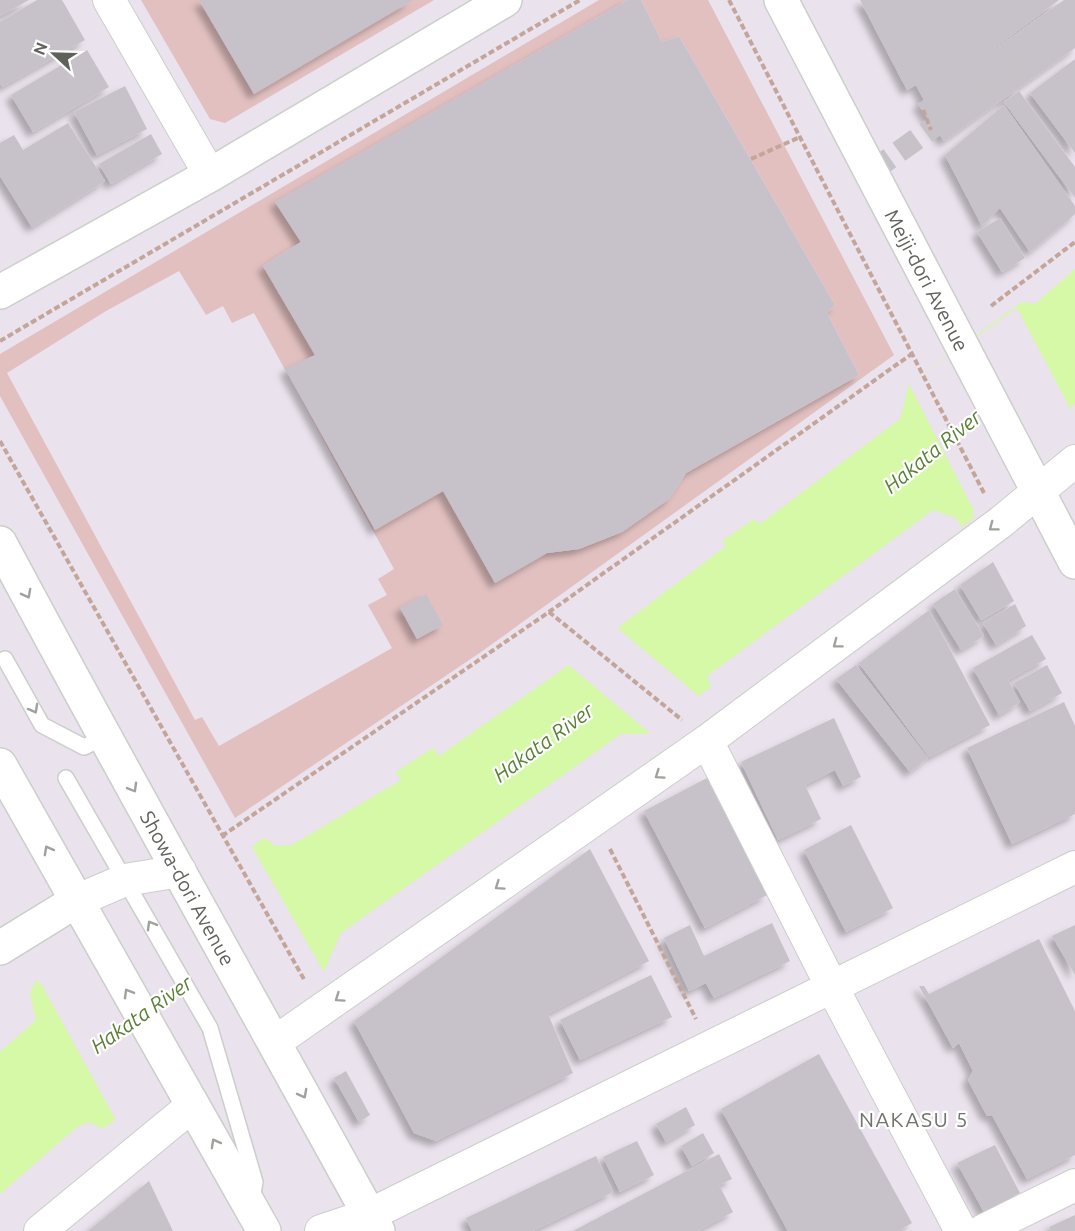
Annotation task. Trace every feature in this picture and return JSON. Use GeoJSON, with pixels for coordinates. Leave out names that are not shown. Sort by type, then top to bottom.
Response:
{"type":"FeatureCollection","features":[{"type":"Feature","properties":{"kind":"street"},"geometry":{"type":"LineString","coordinates":[[110,0],[210,175]]}},
{"type":"Feature","properties":{"kind":"street"},"geometry":{"type":"LineString","coordinates":[[0,292],[210,175],[505,0]]}},
{"type":"Feature","properties":{"kind":"street","name":"Meiji-dori Avenue"},"geometry":{"type":"LineString","coordinates":[[781,0],[1075,562]]}},
{"type":"Feature","properties":{"kind":"street"},"geometry":{"type":"LineString","coordinates":[[269,1031],[1001,522],[1075,461]]}},
{"type":"Feature","properties":{"kind":"street","name":"Showa-dori Avenue"},"geometry":{"type":"LineString","coordinates":[[0,543],[103,738],[181,872],[269,1031],[366,1226]]}},
{"type":"Feature","properties":{"kind":"street"},"geometry":{"type":"LineString","coordinates":[[696,732],[961,1231]]}},
{"type":"Feature","properties":{"kind":"street"},"geometry":{"type":"LineString","coordinates":[[0,765],[257,1219]]}},
{"type":"Feature","properties":{"kind":"street"},"geometry":{"type":"LineString","coordinates":[[321,1231],[366,1226],[832,987],[1075,867]]}},
{"type":"Feature","properties":{"kind":"street"},"geometry":{"type":"LineString","coordinates":[[0,948],[76,901],[132,892],[181,872]]}},
{"type":"Feature","properties":{"kind":"street"},"geometry":{"type":"LineString","coordinates":[[40,1231],[186,1092]]}},
{"type":"Feature","properties":{"kind":"street"},"geometry":{"type":"LineString","coordinates":[[982,1231],[1075,1185]]}},
{"type":"Feature","properties":{"kind":"lane"},"geometry":{"type":"LineString","coordinates":[[5,658],[42,725],[84,747],[103,738]]}},
{"type":"Feature","properties":{"kind":"lane"},"geometry":{"type":"LineString","coordinates":[[66,778],[210,1028],[255,1182],[257,1219]]}},
{"type":"Feature","properties":{"kind":"path"},"geometry":{"type":"LineString","coordinates":[[0,341],[580,0]]}},
{"type":"Feature","properties":{"kind":"path"},"geometry":{"type":"LineString","coordinates":[[729,0],[988,499]]}},
{"type":"Feature","properties":{"kind":"path"},"geometry":{"type":"LineString","coordinates":[[923,111],[931,130]]}},
{"type":"Feature","properties":{"kind":"path"},"geometry":{"type":"LineString","coordinates":[[751,159],[800,137]]}},
{"type":"Feature","properties":{"kind":"path"},"geometry":{"type":"LineString","coordinates":[[991,306],[1075,242]]}},
{"type":"Feature","properties":{"kind":"path"},"geometry":{"type":"LineString","coordinates":[[222,836],[549,612],[913,353]]}},
{"type":"Feature","properties":{"kind":"path"},"geometry":{"type":"LineString","coordinates":[[0,441],[302,979],[310,986]]}},
{"type":"Feature","properties":{"kind":"path"},"geometry":{"type":"LineString","coordinates":[[549,612],[696,732]]}},
{"type":"Feature","properties":{"kind":"path"},"geometry":{"type":"LineString","coordinates":[[609,848],[699,1025]]}},
{"type":"Feature","properties":{"kind":"shaded area"},"geometry":{"type":"Polygon","coordinates":[[[141,0],[434,0],[225,123],[210,119],[141,0]]]}},
{"type":"Feature","properties":{"kind":"shaded area"},"geometry":{"type":"Polygon","coordinates":[[[599,0],[628,0],[276,202],[301,242],[263,266],[339,394],[547,553],[579,549],[622,532],[669,499],[686,473],[859,375],[827,313],[835,305],[679,36],[662,42],[641,0],[708,0],[894,355],[481,652],[235,818],[0,396],[0,354],[599,0]],[[179,271],[106,311],[7,373],[195,720],[202,717],[219,746],[392,648],[368,605],[387,595],[378,579],[394,569],[254,313],[232,323],[223,306],[206,315],[179,271]]]}},
{"type":"Feature","properties":{"kind":"water","name":"Hakata River"},"geometry":{"type":"Polygon","coordinates":[[[1075,269],[1075,403],[1071,410],[972,514],[974,518],[962,527],[956,518],[933,510],[707,676],[711,687],[647,734],[621,734],[341,933],[324,971],[103,1129],[89,1122],[77,1127],[0,1194],[0,1052],[36,1020],[30,994],[36,979],[37,983],[40,982],[265,838],[275,846],[292,845],[401,780],[396,772],[433,748],[439,756],[566,667],[726,546],[722,541],[754,519],[760,524],[900,419],[909,384],[1022,302],[1035,304],[1075,269]]]}},
{"type":"Feature","properties":{"kind":"pier"},"geometry":{"type":"Polygon","coordinates":[[[1017,308],[1071,410],[975,513],[909,384],[1017,308]]]}},
{"type":"Feature","properties":{"kind":"pier"},"geometry":{"type":"Polygon","coordinates":[[[615,626],[701,698],[651,734],[566,663],[615,626]]]}},
{"type":"Feature","properties":{"kind":"pier"},"geometry":{"type":"Polygon","coordinates":[[[251,845],[325,974],[117,1122],[39,980],[251,845]]]}},
{"type":"Feature","properties":{"kind":"building"},"geometry":{"type":"Polygon","coordinates":[[[0,0],[29,0],[0,16],[0,0]]]}},
{"type":"Feature","properties":{"kind":"building"},"geometry":{"type":"Polygon","coordinates":[[[37,0],[62,0],[85,40],[2,87],[0,83],[0,22],[37,0]]]}},
{"type":"Feature","properties":{"kind":"building"},"geometry":{"type":"Polygon","coordinates":[[[199,0],[413,0],[254,94],[199,0]]]}},
{"type":"Feature","properties":{"kind":"building"},"geometry":{"type":"Polygon","coordinates":[[[628,0],[641,0],[662,42],[679,36],[835,305],[827,313],[859,375],[686,473],[669,499],[622,532],[579,549],[547,553],[495,583],[443,491],[375,530],[285,369],[315,355],[263,266],[301,242],[275,202],[628,0]]]}},
{"type":"Feature","properties":{"kind":"building"},"geometry":{"type":"Polygon","coordinates":[[[860,0],[1059,0],[943,86],[1064,0],[1075,0],[1075,48],[944,141],[918,104],[924,100],[916,85],[907,90],[860,0]]]}},
{"type":"Feature","properties":{"kind":"building"},"geometry":{"type":"Polygon","coordinates":[[[87,50],[109,87],[33,132],[11,95],[87,50]]]}},
{"type":"Feature","properties":{"kind":"building"},"geometry":{"type":"Polygon","coordinates":[[[1075,59],[1075,153],[1030,93],[1075,59]]]}},
{"type":"Feature","properties":{"kind":"building"},"geometry":{"type":"Polygon","coordinates":[[[125,86],[147,129],[97,155],[74,112],[125,86]]]}},
{"type":"Feature","properties":{"kind":"building"},"geometry":{"type":"Polygon","coordinates":[[[1019,91],[1075,167],[1075,198],[1004,102],[1019,91]]]}},
{"type":"Feature","properties":{"kind":"building"},"geometry":{"type":"Polygon","coordinates":[[[1004,105],[1075,206],[1075,214],[1030,252],[1000,208],[982,226],[945,155],[1004,105]]]}},
{"type":"Feature","properties":{"kind":"building"},"geometry":{"type":"Polygon","coordinates":[[[68,123],[105,181],[32,227],[0,176],[0,143],[14,135],[23,150],[68,123]]]}},
{"type":"Feature","properties":{"kind":"building"},"geometry":{"type":"Polygon","coordinates":[[[151,134],[162,154],[111,184],[99,164],[151,134]]]}},
{"type":"Feature","properties":{"kind":"building"},"geometry":{"type":"Polygon","coordinates":[[[1000,218],[1025,258],[1002,272],[977,232],[1000,218]]]}},
{"type":"Feature","properties":{"kind":"building"},"geometry":{"type":"Polygon","coordinates":[[[993,562],[1014,601],[981,620],[960,585],[993,562]]]}},
{"type":"Feature","properties":{"kind":"building"},"geometry":{"type":"Polygon","coordinates":[[[955,589],[984,636],[961,650],[933,604],[955,589]]]}},
{"type":"Feature","properties":{"kind":"building"},"geometry":{"type":"Polygon","coordinates":[[[426,594],[443,625],[417,639],[400,608],[426,594]]]}},
{"type":"Feature","properties":{"kind":"building"},"geometry":{"type":"Polygon","coordinates":[[[1015,604],[1026,626],[996,645],[983,623],[1015,604]]]}},
{"type":"Feature","properties":{"kind":"building"},"geometry":{"type":"Polygon","coordinates":[[[929,610],[990,725],[929,757],[859,663],[929,610]]]}},
{"type":"Feature","properties":{"kind":"building"},"geometry":{"type":"Polygon","coordinates":[[[1032,635],[1046,659],[1008,680],[1020,702],[999,715],[973,668],[1032,635]]]}},
{"type":"Feature","properties":{"kind":"building"},"geometry":{"type":"Polygon","coordinates":[[[856,665],[928,758],[910,772],[836,679],[856,665]]]}},
{"type":"Feature","properties":{"kind":"building"},"geometry":{"type":"Polygon","coordinates":[[[1047,665],[1062,693],[1030,711],[1014,683],[1047,665]]]}},
{"type":"Feature","properties":{"kind":"building"},"geometry":{"type":"Polygon","coordinates":[[[1064,702],[1075,726],[1075,814],[1012,844],[967,748],[1064,702]]]}},
{"type":"Feature","properties":{"kind":"building"},"geometry":{"type":"Polygon","coordinates":[[[834,718],[861,777],[843,786],[835,770],[805,785],[821,819],[778,840],[741,762],[834,718]]]}},
{"type":"Feature","properties":{"kind":"building"},"geometry":{"type":"Polygon","coordinates":[[[707,778],[767,895],[705,928],[644,811],[707,778]]]}},
{"type":"Feature","properties":{"kind":"building"},"geometry":{"type":"Polygon","coordinates":[[[851,825],[893,908],[846,932],[804,850],[851,825]]]}},
{"type":"Feature","properties":{"kind":"building"},"geometry":{"type":"Polygon","coordinates":[[[590,849],[649,961],[548,1014],[573,1073],[436,1141],[414,1133],[354,1021],[590,849]]]}},
{"type":"Feature","properties":{"kind":"building"},"geometry":{"type":"Polygon","coordinates":[[[772,923],[790,961],[714,998],[706,983],[689,991],[664,938],[690,925],[704,956],[772,923]]]}},
{"type":"Feature","properties":{"kind":"building"},"geometry":{"type":"Polygon","coordinates":[[[1075,925],[1075,975],[1052,936],[1075,925]]]}},
{"type":"Feature","properties":{"kind":"building"},"geometry":{"type":"Polygon","coordinates":[[[1039,939],[1075,1011],[1075,1155],[1027,1179],[992,1115],[987,1116],[968,1080],[973,1071],[959,1043],[953,1048],[919,986],[924,986],[929,994],[1039,939]]]}},
{"type":"Feature","properties":{"kind":"building"},"geometry":{"type":"Polygon","coordinates":[[[651,975],[672,1017],[580,1060],[560,1020],[651,975]]]}},
{"type":"Feature","properties":{"kind":"building"},"geometry":{"type":"Polygon","coordinates":[[[819,1054],[912,1223],[898,1231],[788,1231],[721,1109],[819,1054]]]}},
{"type":"Feature","properties":{"kind":"building"},"geometry":{"type":"Polygon","coordinates":[[[346,1071],[370,1115],[359,1122],[334,1078],[346,1071]]]}},
{"type":"Feature","properties":{"kind":"building"},"geometry":{"type":"Polygon","coordinates":[[[686,1107],[695,1125],[666,1142],[656,1124],[686,1107]]]}},
{"type":"Feature","properties":{"kind":"building"},"geometry":{"type":"Polygon","coordinates":[[[703,1133],[714,1153],[692,1166],[681,1146],[703,1133]]]}},
{"type":"Feature","properties":{"kind":"building"},"geometry":{"type":"Polygon","coordinates":[[[637,1141],[654,1175],[620,1192],[603,1157],[637,1141]]]}},
{"type":"Feature","properties":{"kind":"building"},"geometry":{"type":"Polygon","coordinates":[[[995,1145],[1020,1193],[984,1212],[957,1163],[995,1145]]]}},
{"type":"Feature","properties":{"kind":"building"},"geometry":{"type":"Polygon","coordinates":[[[719,1154],[732,1179],[719,1185],[733,1212],[697,1231],[573,1231],[719,1154]]]}},
{"type":"Feature","properties":{"kind":"building"},"geometry":{"type":"Polygon","coordinates":[[[596,1156],[613,1192],[533,1231],[472,1231],[466,1218],[596,1156]]]}},
{"type":"Feature","properties":{"kind":"building"},"geometry":{"type":"Polygon","coordinates":[[[149,1181],[173,1231],[88,1231],[149,1181]]]}},
{"type":"Feature","properties":{"kind":"building"},"geometry":{"type":"Polygon","coordinates":[[[1075,1215],[1075,1231],[1051,1231],[1049,1227],[1075,1215]]]}},
{"type":"Feature","properties":{"kind":"tunnel"},"geometry":{"type":"LineString","coordinates":[[872,171],[1075,26]]}},
{"type":"Feature","properties":{"kind":"district","name":"NAKASU 5"},"geometry":{"type":"Point","coordinates":[914,1119]}}]}
